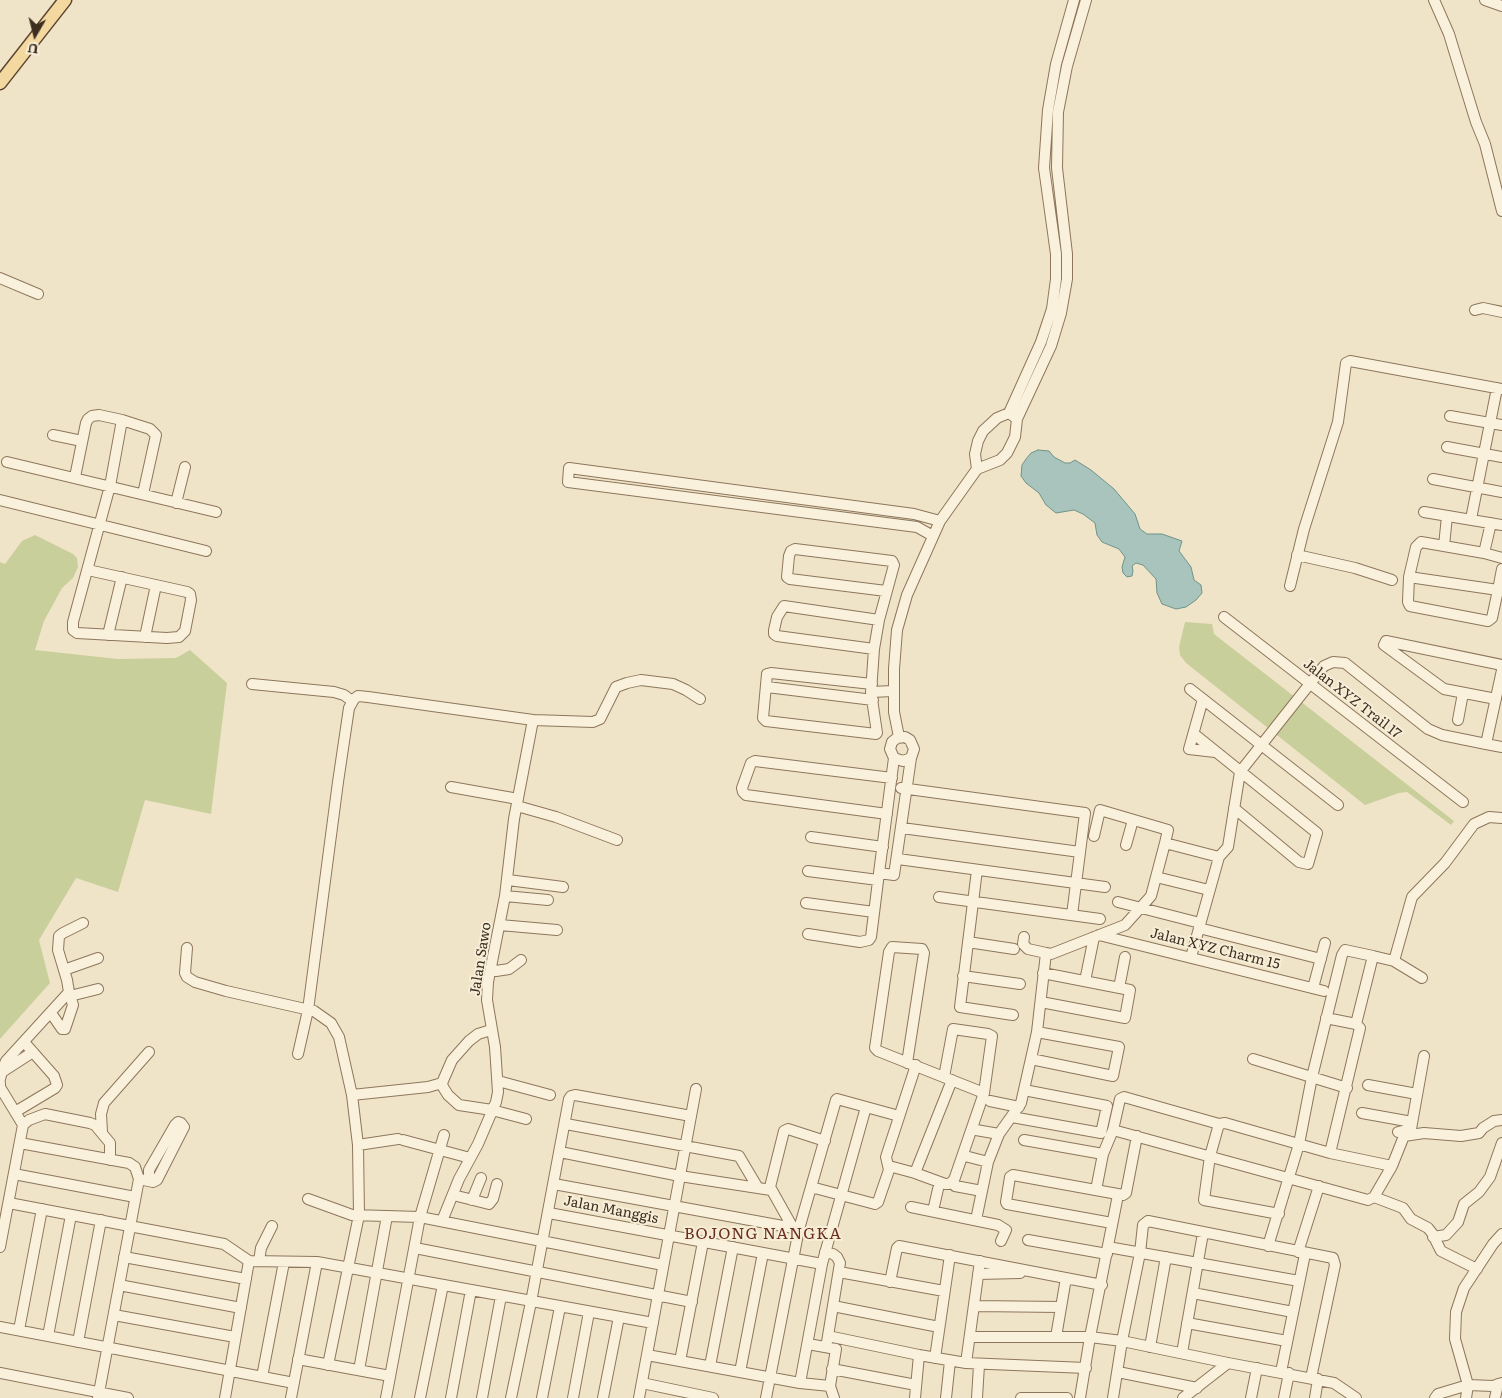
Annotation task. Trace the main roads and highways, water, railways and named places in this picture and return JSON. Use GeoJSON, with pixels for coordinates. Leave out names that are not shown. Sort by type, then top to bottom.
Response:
{"type":"FeatureCollection","features":[{"type":"Feature","properties":{"kind":"main road"},"geometry":{"type":"LineString","coordinates":[[0,83],[65,0]]}},
{"type":"Feature","properties":{"kind":"water"},"geometry":{"type":"Polygon","coordinates":[[[1038,450],[1049,451],[1054,457],[1065,463],[1075,460],[1091,470],[1114,489],[1135,514],[1140,529],[1147,534],[1162,534],[1182,541],[1179,551],[1191,567],[1194,580],[1201,585],[1202,593],[1196,600],[1186,607],[1176,609],[1162,604],[1157,593],[1156,579],[1143,565],[1136,563],[1132,566],[1132,576],[1127,577],[1123,573],[1122,567],[1125,557],[1119,549],[1102,542],[1097,535],[1095,523],[1074,510],[1056,513],[1046,505],[1039,493],[1026,483],[1021,476],[1022,465],[1031,453],[1038,450]]]}},
{"type":"Feature","properties":{"kind":"district","name":"BOJONG NANGKA"},"geometry":{"type":"Point","coordinates":[763,1234]}}]}
